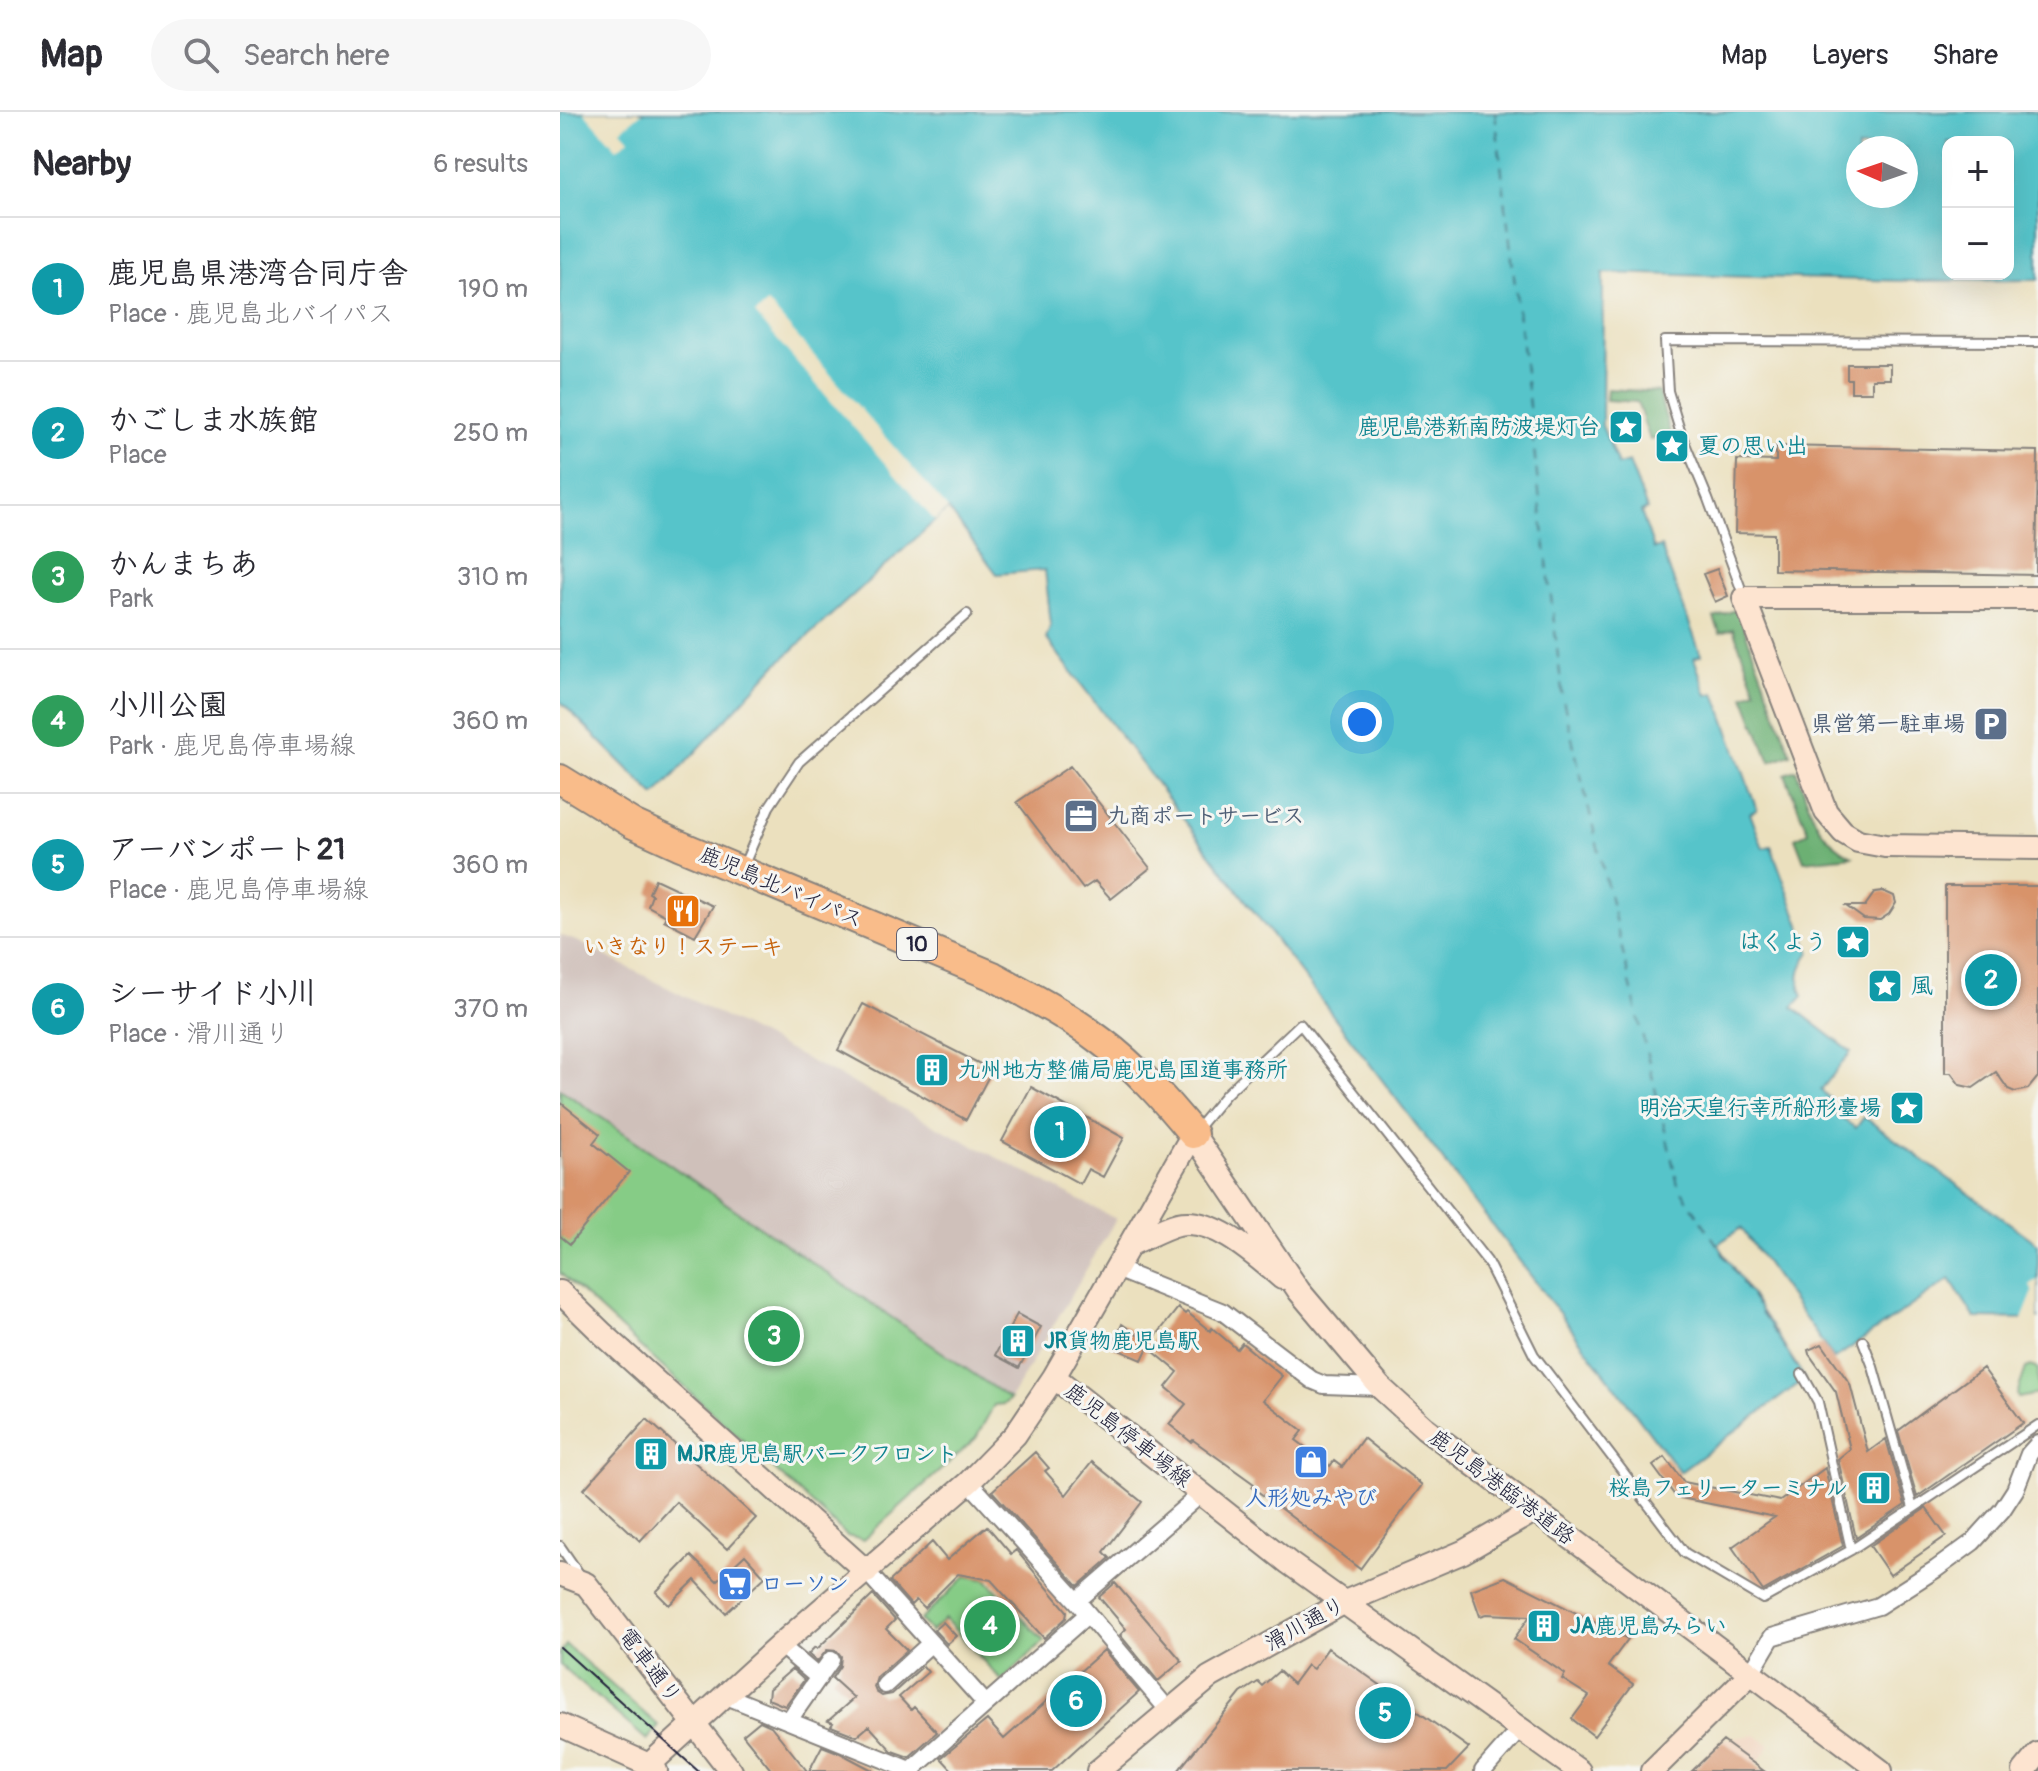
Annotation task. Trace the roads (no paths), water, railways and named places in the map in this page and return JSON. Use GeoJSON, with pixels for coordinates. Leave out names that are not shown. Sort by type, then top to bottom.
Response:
{"type":"FeatureCollection","features":[{"type":"Feature","properties":{"kind":"highway","name":"鹿児島北バイパス"},"geometry":{"type":"LineString","coordinates":[[560,779],[633,824],[993,976],[1035,999],[1078,1024],[1124,1060],[1161,1096],[1193,1134]]}},
{"type":"Feature","properties":{"kind":"street"},"geometry":{"type":"LineString","coordinates":[[2038,598],[1744,598],[1826,812],[1843,832],[1858,841],[1885,846],[2038,848]]}},
{"type":"Feature","properties":{"kind":"street"},"geometry":{"type":"LineString","coordinates":[[1054,1377],[1193,1134]]}},
{"type":"Feature","properties":{"kind":"street","name":"鹿児島港臨港道路"},"geometry":{"type":"LineString","coordinates":[[1193,1134],[1299,1291],[1380,1387],[1425,1428],[1881,1771]]}},
{"type":"Feature","properties":{"kind":"street"},"geometry":{"type":"LineString","coordinates":[[1131,1244],[1178,1224],[1195,1223],[1240,1245],[1299,1291]]}},
{"type":"Feature","properties":{"kind":"street"},"geometry":{"type":"LineString","coordinates":[[1116,1269],[1223,1312],[1312,1380],[1324,1385],[1380,1387]]}},
{"type":"Feature","properties":{"kind":"street"},"geometry":{"type":"LineString","coordinates":[[560,1292],[867,1572],[986,1704]]}},
{"type":"Feature","properties":{"kind":"street","name":"鹿児島停車場線"},"geometry":{"type":"LineString","coordinates":[[560,1725],[653,1768],[693,1723],[969,1482],[1015,1435],[1054,1377],[1289,1563],[1579,1771]]}},
{"type":"Feature","properties":{"kind":"street"},"geometry":{"type":"LineString","coordinates":[[1652,1771],[1750,1674],[1772,1637],[1878,1606],[1973,1542],[2002,1510],[2015,1490],[2029,1454],[2038,1444]]}},
{"type":"Feature","properties":{"kind":"street"},"geometry":{"type":"LineString","coordinates":[[969,1482],[1169,1711]]}},
{"type":"Feature","properties":{"kind":"street"},"geometry":{"type":"LineString","coordinates":[[724,1695],[912,1771],[986,1704],[1202,1493]]}},
{"type":"Feature","properties":{"kind":"street","name":"滑川通り"},"geometry":{"type":"LineString","coordinates":[[1098,1771],[1210,1677],[1345,1602],[1463,1552],[1534,1511]]}},
{"type":"Feature","properties":{"kind":"street"},"geometry":{"type":"LineString","coordinates":[[560,1574],[586,1584]]}},
{"type":"Feature","properties":{"kind":"street","name":"電車通り"},"geometry":{"type":"LineString","coordinates":[[586,1584],[731,1771]]}},
{"type":"Feature","properties":{"kind":"street"},"geometry":{"type":"LineString","coordinates":[[885,1685],[931,1643]]}},
{"type":"Feature","properties":{"kind":"street"},"geometry":{"type":"LineString","coordinates":[[780,1645],[819,1678]]}},
{"type":"Feature","properties":{"kind":"street"},"geometry":{"type":"LineString","coordinates":[[789,1720],[831,1660]]}},
{"type":"Feature","properties":{"kind":"street"},"geometry":{"type":"LineString","coordinates":[[1483,1771],[1520,1729]]}},
{"type":"Feature","properties":{"kind":"street"},"geometry":{"type":"LineString","coordinates":[[2024,1771],[2038,1754]]}},
{"type":"Feature","properties":{"kind":"lane"},"geometry":{"type":"LineString","coordinates":[[1744,598],[1681,434],[1668,391],[1665,341],[2038,342]]}},
{"type":"Feature","properties":{"kind":"lane"},"geometry":{"type":"LineString","coordinates":[[741,872],[769,807],[799,762],[967,614]]}},
{"type":"Feature","properties":{"kind":"lane"},"geometry":{"type":"LineString","coordinates":[[1193,1134],[1226,1094],[1300,1024],[1487,1261],[1534,1355],[1685,1553],[1763,1599],[1851,1550],[2038,1425]]}},
{"type":"Feature","properties":{"kind":"lane"},"geometry":{"type":"LineString","coordinates":[[1863,1341],[1913,1508]]}},
{"type":"Feature","properties":{"kind":"lane"},"geometry":{"type":"LineString","coordinates":[[1802,1374],[1818,1402],[1851,1550]]}},
{"type":"Feature","properties":{"kind":"lane"},"geometry":{"type":"LineString","coordinates":[[560,1546],[586,1584]]}},
{"type":"Feature","properties":{"kind":"water"},"geometry":{"type":"Polygon","coordinates":[[[560,112],[2038,112],[2038,280],[1908,281],[1603,273],[1602,426],[1618,465],[1629,462],[1647,509],[1641,512],[1654,549],[1661,547],[1701,655],[1694,658],[1707,695],[1715,693],[1757,810],[1750,813],[1763,848],[1771,846],[1810,952],[1800,973],[1803,996],[1793,1007],[1851,1052],[1821,1090],[1830,1099],[1824,1107],[1856,1128],[1864,1117],[2038,1244],[2038,1319],[1975,1318],[1950,1279],[1834,1359],[1741,1228],[1718,1244],[1805,1379],[1680,1472],[1046,638],[1051,625],[1045,570],[997,574],[948,509],[775,666],[655,796],[560,701],[560,112]]]}},
{"type":"Feature","properties":{"kind":"tram line"},"geometry":{"type":"LineString","coordinates":[[560,1647],[698,1771]]}},
{"type":"Feature","properties":{"kind":"place","name":"鹿児島港新南防波堤灯台"},"geometry":{"type":"Point","coordinates":[1626,427]}},
{"type":"Feature","properties":{"kind":"place","name":"夏の思い出"},"geometry":{"type":"Point","coordinates":[1672,446]}},
{"type":"Feature","properties":{"kind":"place","name":"県営第一駐車場"},"geometry":{"type":"Point","coordinates":[1991,724]}},
{"type":"Feature","properties":{"kind":"place","name":"九商ポートサービス"},"geometry":{"type":"Point","coordinates":[1081,816]}},
{"type":"Feature","properties":{"kind":"place","name":"いきなり！ステーキ"},"geometry":{"type":"Point","coordinates":[683,911]}},
{"type":"Feature","properties":{"kind":"place","name":"はくよう"},"geometry":{"type":"Point","coordinates":[1853,942]}},
{"type":"Feature","properties":{"kind":"place","name":"かごしま水族館"},"geometry":{"type":"Point","coordinates":[1991,980]}},
{"type":"Feature","properties":{"kind":"place","name":"風"},"geometry":{"type":"Point","coordinates":[1885,986]}},
{"type":"Feature","properties":{"kind":"place","name":"九州地方整備局鹿児島国道事務所"},"geometry":{"type":"Point","coordinates":[932,1070]}},
{"type":"Feature","properties":{"kind":"place","name":"明治天皇行幸所船形臺場"},"geometry":{"type":"Point","coordinates":[1907,1108]}},
{"type":"Feature","properties":{"kind":"place","name":"鹿児島県港湾合同庁舎"},"geometry":{"type":"Point","coordinates":[1060,1132]}},
{"type":"Feature","properties":{"kind":"place","name":"かんまちあ"},"geometry":{"type":"Point","coordinates":[774,1336]}},
{"type":"Feature","properties":{"kind":"place","name":"JR貨物鹿児島駅"},"geometry":{"type":"Point","coordinates":[1018,1341]}},
{"type":"Feature","properties":{"kind":"place","name":"MJR鹿児島駅パークフロント"},"geometry":{"type":"Point","coordinates":[651,1454]}},
{"type":"Feature","properties":{"kind":"place","name":"人形処みやび"},"geometry":{"type":"Point","coordinates":[1311,1462]}},
{"type":"Feature","properties":{"kind":"place","name":"桜島フェリーターミナル"},"geometry":{"type":"Point","coordinates":[1874,1488]}},
{"type":"Feature","properties":{"kind":"place","name":"ローソン"},"geometry":{"type":"Point","coordinates":[735,1584]}},
{"type":"Feature","properties":{"kind":"place","name":"小川公園"},"geometry":{"type":"Point","coordinates":[990,1626]}},
{"type":"Feature","properties":{"kind":"place","name":"JA鹿児島みらい"},"geometry":{"type":"Point","coordinates":[1544,1626]}},
{"type":"Feature","properties":{"kind":"place","name":"シーサイド小川"},"geometry":{"type":"Point","coordinates":[1076,1701]}},
{"type":"Feature","properties":{"kind":"place","name":"アーバンポート21"},"geometry":{"type":"Point","coordinates":[1385,1713]}}]}
